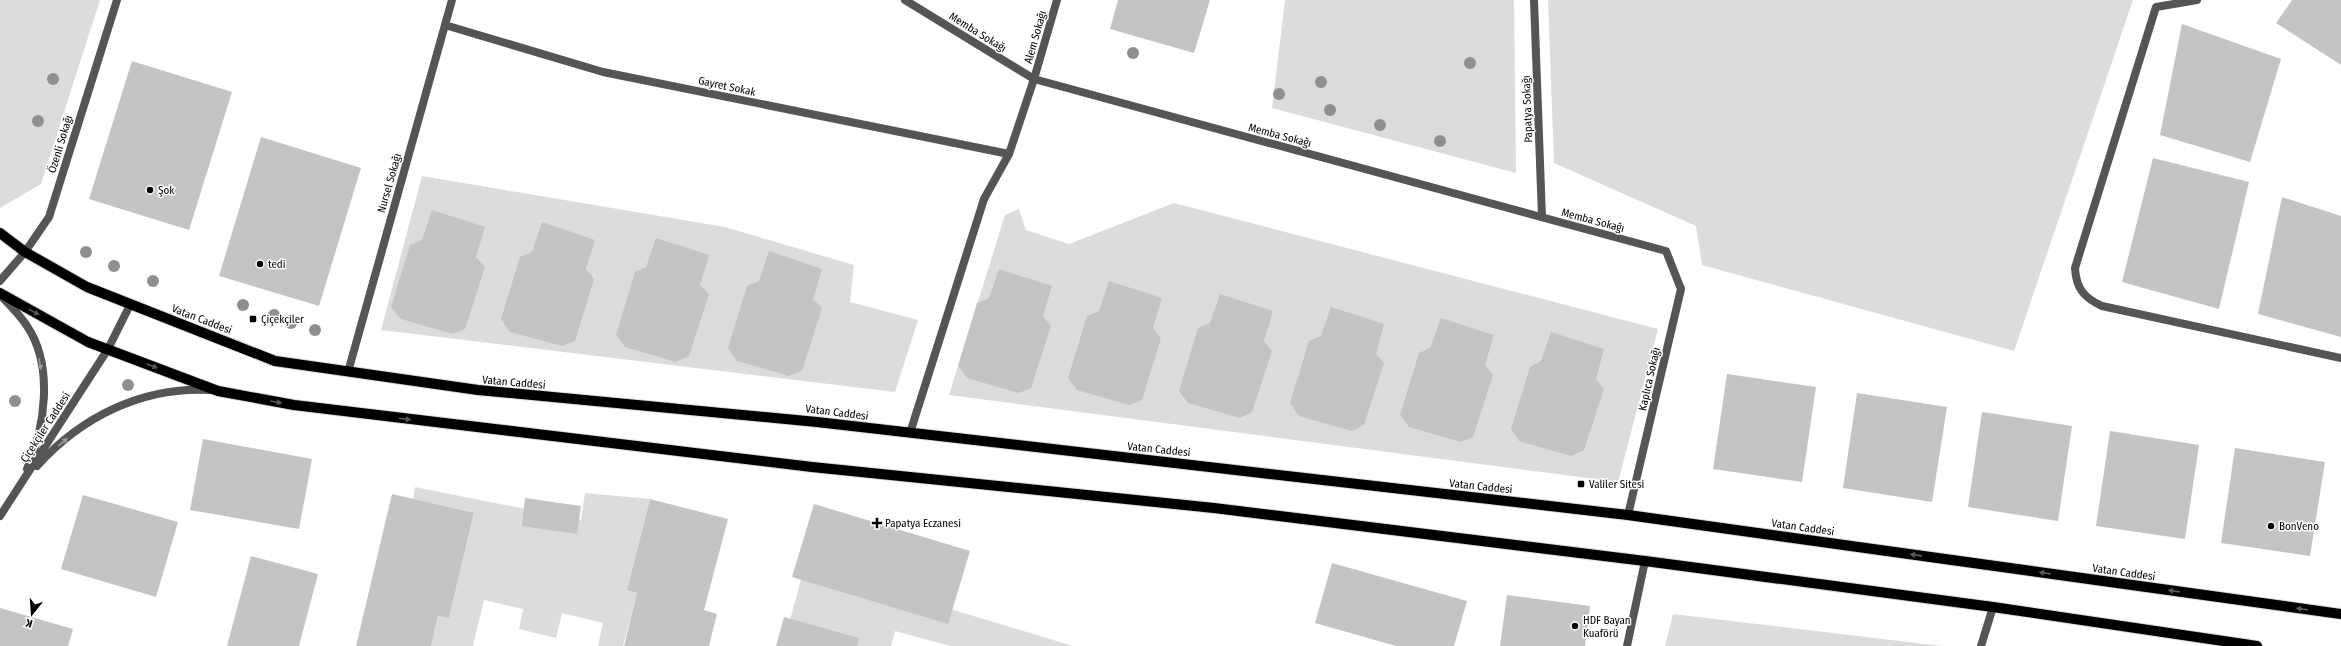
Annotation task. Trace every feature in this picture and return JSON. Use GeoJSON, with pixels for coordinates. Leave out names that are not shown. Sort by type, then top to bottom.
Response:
{"type":"FeatureCollection","features":[{"type":"Feature","properties":{"kind":"main road","name":"Vatan Caddesi"},"geometry":{"type":"LineString","coordinates":[[0,233],[25,252],[86,287],[275,361],[478,390],[817,422],[1628,515],[2341,614]]}},
{"type":"Feature","properties":{"kind":"main road"},"geometry":{"type":"LineString","coordinates":[[0,294],[88,342],[218,391],[338,411],[812,467],[1214,508],[1645,561],[1993,607],[2258,646]]}},
{"type":"Feature","properties":{"kind":"street","name":"Özenli Sokağı"},"geometry":{"type":"LineString","coordinates":[[0,281],[25,252],[49,217],[116,0]]}},
{"type":"Feature","properties":{"kind":"street","name":"Nursel Sokağı"},"geometry":{"type":"LineString","coordinates":[[348,372],[452,0]]}},
{"type":"Feature","properties":{"kind":"street","name":"Memba Sokağı"},"geometry":{"type":"LineString","coordinates":[[905,0],[1034,79],[1666,251]]}},
{"type":"Feature","properties":{"kind":"street","name":"Alem Sokağı"},"geometry":{"type":"LineString","coordinates":[[910,433],[984,199],[1009,154],[1034,79],[1057,0]]}},
{"type":"Feature","properties":{"kind":"street","name":"Papatya Sokağı"},"geometry":{"type":"LineString","coordinates":[[1534,0],[1542,217]]}},
{"type":"Feature","properties":{"kind":"street"},"geometry":{"type":"LineString","coordinates":[[2197,0],[2156,7],[2075,268],[2076,280],[2081,292],[2090,301],[2102,306],[2341,358]]}},
{"type":"Feature","properties":{"kind":"street","name":"Gayret Sokak"},"geometry":{"type":"LineString","coordinates":[[445,25],[603,72],[1009,154]]}},
{"type":"Feature","properties":{"kind":"street","name":"Kaplıca Sokağı"},"geometry":{"type":"LineString","coordinates":[[1628,515],[1681,288],[1666,251]]}},
{"type":"Feature","properties":{"kind":"street"},"geometry":{"type":"LineString","coordinates":[[0,294],[28,327],[40,358],[42,375],[43,393],[38,434],[28,466],[17,490]]}},
{"type":"Feature","properties":{"kind":"street","name":"Çiçekçiler Caddesi"},"geometry":{"type":"LineString","coordinates":[[0,516],[108,349],[130,305]]}},
{"type":"Feature","properties":{"kind":"street"},"geometry":{"type":"LineString","coordinates":[[17,490],[50,452],[81,428],[113,408],[157,393],[192,389],[218,391]]}},
{"type":"Feature","properties":{"kind":"street"},"geometry":{"type":"LineString","coordinates":[[1627,646],[1645,561]]}},
{"type":"Feature","properties":{"kind":"street"},"geometry":{"type":"LineString","coordinates":[[1981,646],[1993,607]]}},
{"type":"Feature","properties":{"kind":"shaded area"},"geometry":{"type":"Polygon","coordinates":[[[0,0],[100,0],[41,184],[0,208],[0,0]]]}},
{"type":"Feature","properties":{"kind":"shaded area"},"geometry":{"type":"Polygon","coordinates":[[[1285,0],[1514,0],[1516,173],[1272,108],[1285,0]]]}},
{"type":"Feature","properties":{"kind":"shaded area"},"geometry":{"type":"Polygon","coordinates":[[[1548,0],[2133,0],[2014,351],[1702,265],[1696,226],[1554,163],[1548,0]]]}},
{"type":"Feature","properties":{"kind":"shaded area"},"geometry":{"type":"Polygon","coordinates":[[[422,176],[725,227],[854,265],[850,302],[918,320],[895,392],[381,330],[422,176]]]}},
{"type":"Feature","properties":{"kind":"shaded area"},"geometry":{"type":"Polygon","coordinates":[[[1174,203],[1658,329],[1618,482],[949,395],[1005,215],[1019,209],[1026,230],[1069,244],[1174,203]]]}},
{"type":"Feature","properties":{"kind":"shaded area"},"geometry":{"type":"Polygon","coordinates":[[[415,487],[581,520],[585,493],[650,499],[627,590],[637,593],[623,646],[598,646],[603,623],[562,613],[556,638],[519,629],[523,609],[484,600],[473,646],[431,646],[438,616],[449,618],[474,514],[413,499],[415,487]]]}},
{"type":"Feature","properties":{"kind":"shaded area"},"geometry":{"type":"Polygon","coordinates":[[[805,565],[1073,646],[950,646],[895,631],[891,646],[783,646],[805,565]]]}},
{"type":"Feature","properties":{"kind":"shaded area"},"geometry":{"type":"Polygon","coordinates":[[[1673,614],[1942,646],[1665,646],[1673,614]]]}},
{"type":"Feature","properties":{"kind":"building"},"geometry":{"type":"Polygon","coordinates":[[[1118,0],[1210,0],[1194,53],[1110,29],[1118,0]]]}},
{"type":"Feature","properties":{"kind":"building"},"geometry":{"type":"Polygon","coordinates":[[[2292,0],[2341,0],[2341,65],[2276,23],[2292,0]]]}},
{"type":"Feature","properties":{"kind":"building"},"geometry":{"type":"Polygon","coordinates":[[[2182,24],[2281,59],[2250,162],[2160,135],[2182,24]]]}},
{"type":"Feature","properties":{"kind":"building"},"geometry":{"type":"Polygon","coordinates":[[[132,61],[232,92],[189,230],[89,199],[132,61]]]}},
{"type":"Feature","properties":{"kind":"building"},"geometry":{"type":"Polygon","coordinates":[[[261,137],[361,168],[319,306],[219,276],[261,137]]]}},
{"type":"Feature","properties":{"kind":"building"},"geometry":{"type":"Polygon","coordinates":[[[2153,158],[2249,182],[2219,309],[2122,282],[2153,158]]]}},
{"type":"Feature","properties":{"kind":"building"},"geometry":{"type":"Polygon","coordinates":[[[2282,197],[2341,216],[2341,337],[2258,314],[2282,197]]]}},
{"type":"Feature","properties":{"kind":"building"},"geometry":{"type":"Polygon","coordinates":[[[432,210],[485,227],[476,257],[485,267],[465,329],[453,334],[401,319],[391,307],[410,245],[422,240],[432,210]]]}},
{"type":"Feature","properties":{"kind":"building"},"geometry":{"type":"Polygon","coordinates":[[[542,222],[595,240],[586,269],[594,279],[575,341],[562,346],[510,332],[501,319],[520,257],[532,252],[542,222]]]}},
{"type":"Feature","properties":{"kind":"building"},"geometry":{"type":"Polygon","coordinates":[[[656,238],[709,255],[700,285],[709,294],[689,356],[676,362],[625,347],[616,335],[635,272],[646,267],[656,238]]]}},
{"type":"Feature","properties":{"kind":"building"},"geometry":{"type":"Polygon","coordinates":[[[769,251],[822,269],[813,299],[822,308],[802,371],[789,376],[737,361],[728,348],[747,286],[759,281],[769,251]]]}},
{"type":"Feature","properties":{"kind":"building"},"geometry":{"type":"Polygon","coordinates":[[[999,269],[1052,286],[1043,316],[1051,326],[1031,388],[1019,393],[967,378],[958,366],[977,303],[989,298],[999,269]]]}},
{"type":"Feature","properties":{"kind":"building"},"geometry":{"type":"Polygon","coordinates":[[[1109,281],[1162,298],[1153,328],[1161,338],[1142,400],[1129,405],[1077,390],[1068,378],[1087,316],[1099,311],[1109,281]]]}},
{"type":"Feature","properties":{"kind":"building"},"geometry":{"type":"Polygon","coordinates":[[[1220,294],[1273,311],[1264,341],[1272,351],[1252,412],[1240,418],[1188,403],[1179,391],[1198,328],[1210,323],[1220,294]]]}},
{"type":"Feature","properties":{"kind":"building"},"geometry":{"type":"Polygon","coordinates":[[[1331,307],[1384,324],[1376,354],[1384,363],[1364,425],[1352,431],[1299,416],[1290,403],[1309,341],[1321,336],[1331,307]]]}},
{"type":"Feature","properties":{"kind":"building"},"geometry":{"type":"Polygon","coordinates":[[[1441,318],[1494,335],[1485,365],[1493,375],[1473,437],[1461,442],[1409,427],[1400,415],[1419,353],[1430,348],[1441,318]]]}},
{"type":"Feature","properties":{"kind":"building"},"geometry":{"type":"Polygon","coordinates":[[[1551,332],[1604,349],[1596,379],[1604,389],[1584,450],[1571,456],[1519,441],[1511,429],[1530,367],[1541,361],[1551,332]]]}},
{"type":"Feature","properties":{"kind":"building"},"geometry":{"type":"Polygon","coordinates":[[[1727,374],[1816,387],[1802,482],[1713,469],[1727,374]]]}},
{"type":"Feature","properties":{"kind":"building"},"geometry":{"type":"Polygon","coordinates":[[[1857,393],[1947,407],[1932,502],[1843,488],[1857,393]]]}},
{"type":"Feature","properties":{"kind":"building"},"geometry":{"type":"Polygon","coordinates":[[[1982,412],[2072,426],[2058,521],[1968,507],[1982,412]]]}},
{"type":"Feature","properties":{"kind":"building"},"geometry":{"type":"Polygon","coordinates":[[[2110,431],[2199,445],[2185,539],[2096,526],[2110,431]]]}},
{"type":"Feature","properties":{"kind":"building"},"geometry":{"type":"Polygon","coordinates":[[[203,439],[312,459],[299,529],[190,510],[203,439]]]}},
{"type":"Feature","properties":{"kind":"building"},"geometry":{"type":"Polygon","coordinates":[[[2235,448],[2325,462],[2310,556],[2221,543],[2235,448]]]}},
{"type":"Feature","properties":{"kind":"building"},"geometry":{"type":"Polygon","coordinates":[[[392,494],[474,513],[449,618],[438,616],[431,646],[356,646],[392,494]]]}},
{"type":"Feature","properties":{"kind":"building"},"geometry":{"type":"Polygon","coordinates":[[[83,495],[178,522],[156,597],[61,569],[83,495]]]}},
{"type":"Feature","properties":{"kind":"building"},"geometry":{"type":"Polygon","coordinates":[[[525,498],[581,506],[577,534],[522,526],[525,498]]]}},
{"type":"Feature","properties":{"kind":"building"},"geometry":{"type":"Polygon","coordinates":[[[650,499],[728,519],[704,610],[717,614],[709,646],[624,646],[637,593],[627,590],[650,499]]]}},
{"type":"Feature","properties":{"kind":"building"},"geometry":{"type":"Polygon","coordinates":[[[814,504],[970,551],[948,624],[792,577],[814,504]]]}},
{"type":"Feature","properties":{"kind":"building"},"geometry":{"type":"Polygon","coordinates":[[[251,556],[318,574],[299,646],[227,646],[251,556]]]}},
{"type":"Feature","properties":{"kind":"building"},"geometry":{"type":"Polygon","coordinates":[[[1332,563],[1467,601],[1454,646],[1396,646],[1315,623],[1332,563]]]}},
{"type":"Feature","properties":{"kind":"building"},"geometry":{"type":"Polygon","coordinates":[[[1507,595],[1590,606],[1585,646],[1500,646],[1507,595]]]}},
{"type":"Feature","properties":{"kind":"building"},"geometry":{"type":"Polygon","coordinates":[[[0,608],[73,629],[68,646],[0,646],[0,608]]]}},
{"type":"Feature","properties":{"kind":"building"},"geometry":{"type":"Polygon","coordinates":[[[784,617],[859,638],[857,646],[776,646],[784,617]]]}},
{"type":"Feature","properties":{"kind":"place","name":"Şok"},"geometry":{"type":"Point","coordinates":[150,190]}},
{"type":"Feature","properties":{"kind":"place","name":"tedi"},"geometry":{"type":"Point","coordinates":[260,264]}},
{"type":"Feature","properties":{"kind":"place","name":"Çiçekçiler"},"geometry":{"type":"Point","coordinates":[253,319]}},
{"type":"Feature","properties":{"kind":"place","name":"Valiler Sitesi"},"geometry":{"type":"Point","coordinates":[1581,484]}},
{"type":"Feature","properties":{"kind":"place","name":"Papatya Eczanesi"},"geometry":{"type":"Point","coordinates":[877,523]}},
{"type":"Feature","properties":{"kind":"place","name":"BonVeno"},"geometry":{"type":"Point","coordinates":[2271,526]}},
{"type":"Feature","properties":{"kind":"place","name":"HDF Bayan Kuaförü"},"geometry":{"type":"Point","coordinates":[1575,626]}}]}
